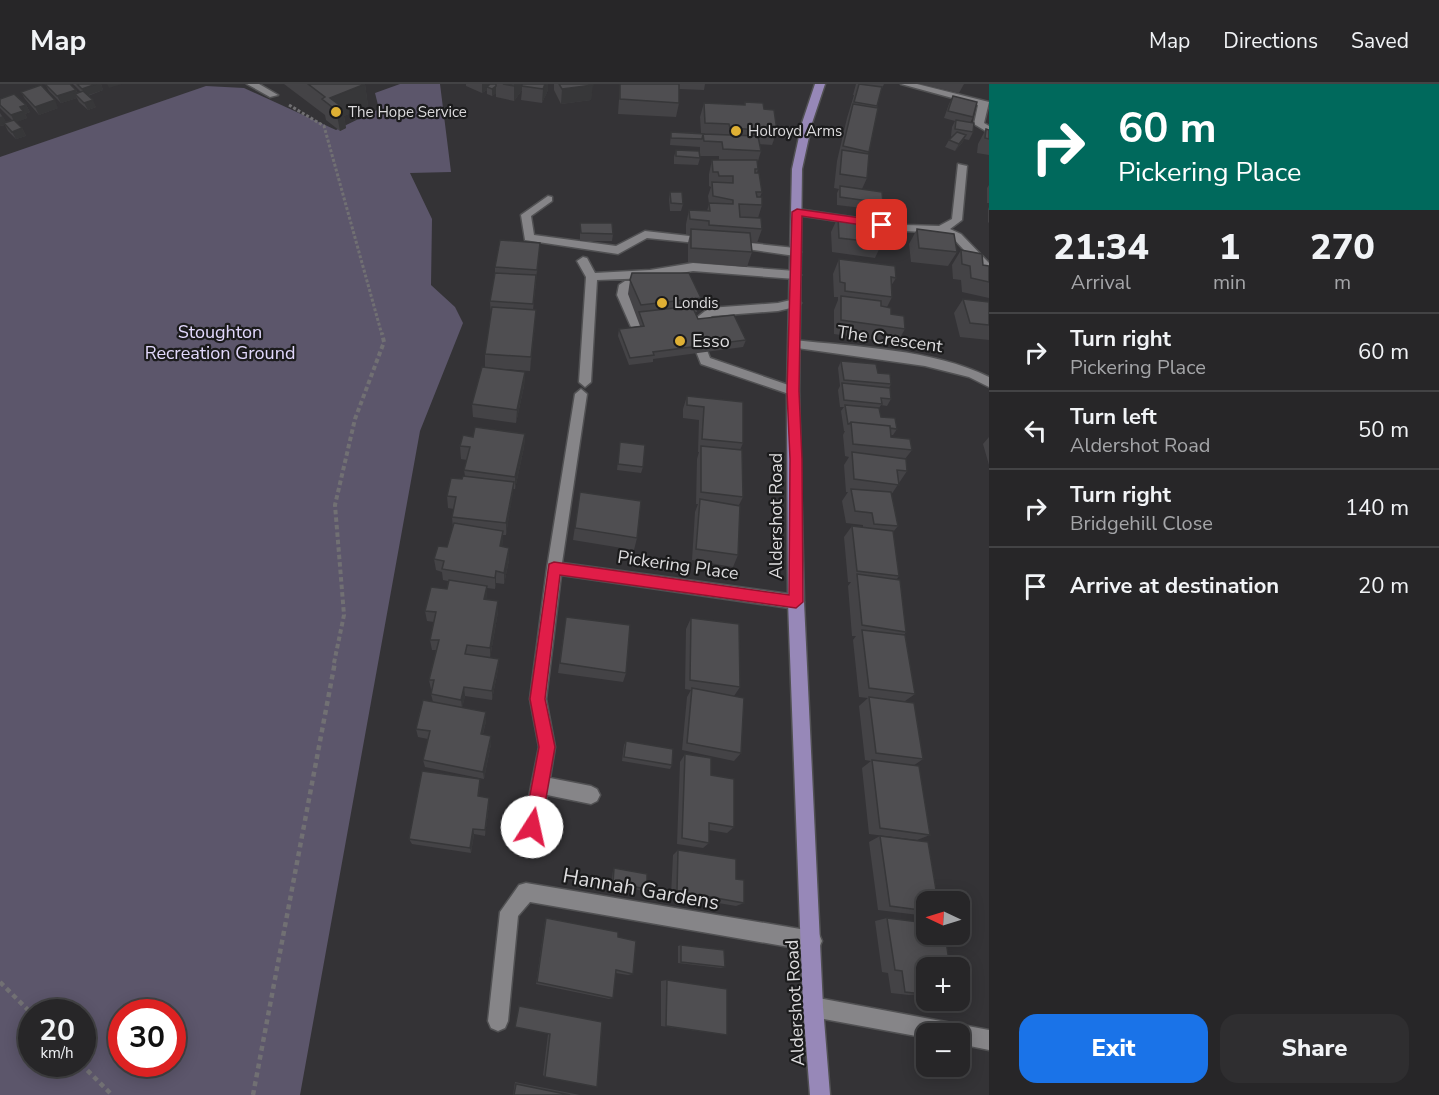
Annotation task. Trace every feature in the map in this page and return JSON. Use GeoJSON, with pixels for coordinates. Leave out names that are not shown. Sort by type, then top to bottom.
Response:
{"type":"FeatureCollection","features":[{"type":"Feature","properties":{"kind":"main road","name":"Aldershot Road"},"geometry":{"type":"LineString","coordinates":[[820,84],[807,123],[797,169],[793,391],[796,459],[796,602],[813,1007],[820,1095]]}},
{"type":"Feature","properties":{"kind":"street"},"geometry":{"type":"LineString","coordinates":[[252,84],[273,95]]}},
{"type":"Feature","properties":{"kind":"street"},"geometry":{"type":"LineString","coordinates":[[906,84],[986,105],[979,124],[989,130]]}},
{"type":"Feature","properties":{"kind":"street"},"geometry":{"type":"LineString","coordinates":[[941,230],[957,220],[962,166]]}},
{"type":"Feature","properties":{"kind":"street"},"geometry":{"type":"LineString","coordinates":[[548,199],[526,215],[529,238],[618,250],[645,234],[795,252]]}},
{"type":"Feature","properties":{"kind":"street"},"geometry":{"type":"LineString","coordinates":[[797,212],[905,228],[941,230],[957,236],[989,270]]}},
{"type":"Feature","properties":{"kind":"street"},"geometry":{"type":"LineString","coordinates":[[532,827],[547,747],[537,699],[554,568],[583,388],[592,277],[583,261]]}},
{"type":"Feature","properties":{"kind":"street"},"geometry":{"type":"LineString","coordinates":[[592,277],[650,274],[693,267],[795,275]]}},
{"type":"Feature","properties":{"kind":"street"},"geometry":{"type":"LineString","coordinates":[[667,285],[625,285],[623,295],[635,324],[680,326],[706,307],[778,307],[795,303]]}},
{"type":"Feature","properties":{"kind":"street"},"geometry":{"type":"LineString","coordinates":[[680,326],[705,361],[793,391]]}},
{"type":"Feature","properties":{"kind":"street","name":"The Crescent"},"geometry":{"type":"LineString","coordinates":[[794,344],[952,366],[986,376]]}},
{"type":"Feature","properties":{"kind":"street","name":"Pickering Place"},"geometry":{"type":"LineString","coordinates":[[554,568],[796,602]]}},
{"type":"Feature","properties":{"kind":"street"},"geometry":{"type":"LineString","coordinates":[[540,785],[591,795]]}},
{"type":"Feature","properties":{"kind":"street","name":"Hannah Gardens"},"geometry":{"type":"LineString","coordinates":[[498,1021],[509,912],[526,892],[812,941]]}},
{"type":"Feature","properties":{"kind":"street"},"geometry":{"type":"LineString","coordinates":[[813,1007],[916,1026]]}},
{"type":"Feature","properties":{"kind":"street"},"geometry":{"type":"LineString","coordinates":[[970,1036],[989,1040]]}},
{"type":"Feature","properties":{"kind":"path"},"geometry":{"type":"LineString","coordinates":[[253,1095],[297,852],[344,615],[335,505],[355,419],[384,342],[324,126],[273,95]]}},
{"type":"Feature","properties":{"kind":"path"},"geometry":{"type":"LineString","coordinates":[[0,982],[18,1000]]}},
{"type":"Feature","properties":{"kind":"path"},"geometry":{"type":"LineString","coordinates":[[94,1077],[112,1095]]}},
{"type":"Feature","properties":{"kind":"green space","name":"Stoughton Recreation Ground"},"geometry":{"type":"Polygon","coordinates":[[[400,84],[440,84],[451,172],[410,173],[432,219],[431,285],[455,307],[463,323],[420,431],[300,1095],[0,1095],[0,157],[206,86],[244,88],[336,130],[379,109],[375,93],[400,84]]]}},
{"type":"Feature","properties":{"kind":"building"},"geometry":{"type":"Polygon","coordinates":[[[45,84],[70,84],[76,90],[57,96],[45,84]]]}},
{"type":"Feature","properties":{"kind":"building"},"geometry":{"type":"Polygon","coordinates":[[[77,84],[96,84],[82,89],[77,84]]]}},
{"type":"Feature","properties":{"kind":"building"},"geometry":{"type":"Polygon","coordinates":[[[308,84],[365,84],[330,98],[342,107],[336,110],[322,99],[325,97],[308,84]]]}},
{"type":"Feature","properties":{"kind":"building"},"geometry":{"type":"Polygon","coordinates":[[[490,84],[496,84],[496,86],[492,89],[487,87],[490,84]]]}},
{"type":"Feature","properties":{"kind":"building"},"geometry":{"type":"Polygon","coordinates":[[[522,84],[545,84],[543,89],[522,86],[522,84]]]}},
{"type":"Feature","properties":{"kind":"building"},"geometry":{"type":"Polygon","coordinates":[[[559,84],[592,84],[593,85],[562,89],[559,84]]]}},
{"type":"Feature","properties":{"kind":"building"},"geometry":{"type":"Polygon","coordinates":[[[620,84],[679,84],[679,103],[620,99],[620,84]]]}},
{"type":"Feature","properties":{"kind":"building"},"geometry":{"type":"Polygon","coordinates":[[[859,84],[882,87],[877,106],[854,102],[859,84]]]}},
{"type":"Feature","properties":{"kind":"building"},"geometry":{"type":"Polygon","coordinates":[[[41,85],[55,100],[35,107],[21,92],[41,85]]]}},
{"type":"Feature","properties":{"kind":"building"},"geometry":{"type":"Polygon","coordinates":[[[83,91],[93,100],[84,103],[75,94],[83,91]]]}},
{"type":"Feature","properties":{"kind":"building"},"geometry":{"type":"Polygon","coordinates":[[[14,94],[26,105],[20,107],[23,111],[11,115],[0,105],[0,99],[14,94]]]}},
{"type":"Feature","properties":{"kind":"building"},"geometry":{"type":"Polygon","coordinates":[[[953,96],[977,102],[973,117],[948,111],[953,96]]]}},
{"type":"Feature","properties":{"kind":"building"},"geometry":{"type":"Polygon","coordinates":[[[745,102],[763,103],[764,109],[774,110],[777,131],[730,128],[729,124],[705,123],[704,103],[745,105],[745,102]]]}},
{"type":"Feature","properties":{"kind":"building"},"geometry":{"type":"Polygon","coordinates":[[[853,104],[878,108],[869,152],[843,146],[853,104]]]}},
{"type":"Feature","properties":{"kind":"building"},"geometry":{"type":"Polygon","coordinates":[[[14,120],[22,128],[12,132],[4,123],[14,120]]]}},
{"type":"Feature","properties":{"kind":"building"},"geometry":{"type":"Polygon","coordinates":[[[956,120],[974,123],[973,132],[955,129],[956,120]]]}},
{"type":"Feature","properties":{"kind":"building"},"geometry":{"type":"Polygon","coordinates":[[[986,129],[989,130],[989,139],[985,138],[986,129]]]}},
{"type":"Feature","properties":{"kind":"building"},"geometry":{"type":"Polygon","coordinates":[[[671,132],[705,134],[702,139],[671,138],[671,132]]]}},
{"type":"Feature","properties":{"kind":"building"},"geometry":{"type":"Polygon","coordinates":[[[957,132],[966,135],[959,144],[949,140],[957,132]]]}},
{"type":"Feature","properties":{"kind":"building"},"geometry":{"type":"Polygon","coordinates":[[[703,134],[758,136],[761,151],[723,149],[722,142],[704,141],[703,134]]]}},
{"type":"Feature","properties":{"kind":"building"},"geometry":{"type":"Polygon","coordinates":[[[676,150],[699,151],[700,158],[676,156],[676,150]]]}},
{"type":"Feature","properties":{"kind":"building"},"geometry":{"type":"Polygon","coordinates":[[[842,150],[869,154],[867,178],[840,174],[842,150]]]}},
{"type":"Feature","properties":{"kind":"building"},"geometry":{"type":"Polygon","coordinates":[[[712,160],[757,160],[758,169],[755,169],[755,173],[759,173],[762,192],[756,192],[757,197],[762,197],[762,205],[739,204],[740,217],[761,218],[762,229],[709,225],[709,221],[690,219],[689,210],[710,211],[709,203],[733,204],[733,200],[713,196],[712,182],[733,183],[733,176],[719,176],[718,172],[713,172],[712,160]]]}},
{"type":"Feature","properties":{"kind":"building"},"geometry":{"type":"Polygon","coordinates":[[[840,186],[882,192],[883,203],[840,197],[840,186]]]}},
{"type":"Feature","properties":{"kind":"building"},"geometry":{"type":"Polygon","coordinates":[[[670,192],[682,192],[683,204],[671,203],[670,192]]]}},
{"type":"Feature","properties":{"kind":"building"},"geometry":{"type":"Polygon","coordinates":[[[838,217],[871,222],[871,228],[880,229],[882,243],[839,238],[838,217]]]}},
{"type":"Feature","properties":{"kind":"building"},"geometry":{"type":"Polygon","coordinates":[[[580,223],[612,223],[613,234],[581,233],[580,223]]]}},
{"type":"Feature","properties":{"kind":"building"},"geometry":{"type":"Polygon","coordinates":[[[691,229],[750,233],[752,252],[691,248],[691,229]]]}},
{"type":"Feature","properties":{"kind":"building"},"geometry":{"type":"Polygon","coordinates":[[[917,229],[954,234],[957,252],[919,248],[917,229]]]}},
{"type":"Feature","properties":{"kind":"building"},"geometry":{"type":"Polygon","coordinates":[[[500,240],[540,243],[537,270],[495,267],[500,240]]]}},
{"type":"Feature","properties":{"kind":"building"},"geometry":{"type":"Polygon","coordinates":[[[961,250],[982,254],[983,265],[989,266],[989,282],[971,278],[970,266],[962,264],[961,250]]]}},
{"type":"Feature","properties":{"kind":"building"},"geometry":{"type":"Polygon","coordinates":[[[839,259],[895,266],[896,278],[891,277],[892,297],[845,291],[845,283],[840,282],[839,259]]]}},
{"type":"Feature","properties":{"kind":"building"},"geometry":{"type":"Polygon","coordinates":[[[495,273],[536,275],[533,304],[490,301],[495,273]]]}},
{"type":"Feature","properties":{"kind":"building"},"geometry":{"type":"Polygon","coordinates":[[[632,273],[689,273],[701,298],[641,305],[630,280],[632,273]]]}},
{"type":"Feature","properties":{"kind":"building"},"geometry":{"type":"Polygon","coordinates":[[[841,296],[881,301],[881,306],[891,308],[891,314],[904,316],[905,329],[841,320],[841,296]]]}},
{"type":"Feature","properties":{"kind":"building"},"geometry":{"type":"Polygon","coordinates":[[[963,299],[989,302],[989,325],[970,323],[963,299]]]}},
{"type":"Feature","properties":{"kind":"building","name":"Esso"},"geometry":{"type":"Polygon","coordinates":[[[692,306],[698,319],[734,315],[746,340],[653,352],[654,355],[630,358],[619,329],[644,326],[639,312],[692,306]]]}},
{"type":"Feature","properties":{"kind":"building"},"geometry":{"type":"Polygon","coordinates":[[[492,307],[536,310],[531,357],[485,354],[492,307]]]}},
{"type":"Feature","properties":{"kind":"building"},"geometry":{"type":"Polygon","coordinates":[[[841,361],[876,364],[878,373],[890,374],[891,384],[844,380],[841,361]]]}},
{"type":"Feature","properties":{"kind":"building"},"geometry":{"type":"Polygon","coordinates":[[[482,367],[525,372],[517,410],[472,404],[482,367]]]}},
{"type":"Feature","properties":{"kind":"building"},"geometry":{"type":"Polygon","coordinates":[[[842,383],[890,388],[891,399],[881,398],[882,404],[844,400],[842,383]]]}},
{"type":"Feature","properties":{"kind":"building"},"geometry":{"type":"Polygon","coordinates":[[[687,396],[743,402],[743,443],[702,439],[704,407],[687,405],[687,396]]]}},
{"type":"Feature","properties":{"kind":"building"},"geometry":{"type":"Polygon","coordinates":[[[845,405],[879,408],[881,417],[895,418],[897,429],[890,428],[890,426],[851,422],[848,424],[845,405]]]}},
{"type":"Feature","properties":{"kind":"building"},"geometry":{"type":"Polygon","coordinates":[[[851,422],[890,426],[891,437],[910,439],[912,450],[853,444],[851,422]]]}},
{"type":"Feature","properties":{"kind":"building"},"geometry":{"type":"Polygon","coordinates":[[[475,427],[525,434],[515,477],[464,470],[470,447],[460,446],[463,435],[473,437],[475,427]]]}},
{"type":"Feature","properties":{"kind":"building"},"geometry":{"type":"Polygon","coordinates":[[[620,442],[645,445],[643,467],[618,464],[620,442]]]}},
{"type":"Feature","properties":{"kind":"building"},"geometry":{"type":"Polygon","coordinates":[[[701,446],[742,450],[743,497],[701,492],[701,446]]]}},
{"type":"Feature","properties":{"kind":"building"},"geometry":{"type":"Polygon","coordinates":[[[852,452],[906,459],[907,471],[897,470],[899,485],[854,479],[852,452]]]}},
{"type":"Feature","properties":{"kind":"building"},"geometry":{"type":"Polygon","coordinates":[[[463,476],[514,482],[506,523],[452,517],[456,497],[447,496],[451,478],[462,479],[463,476]]]}},
{"type":"Feature","properties":{"kind":"building"},"geometry":{"type":"Polygon","coordinates":[[[851,489],[891,492],[898,526],[874,524],[872,513],[855,511],[851,489]]]}},
{"type":"Feature","properties":{"kind":"building"},"geometry":{"type":"Polygon","coordinates":[[[580,492],[641,501],[637,538],[575,528],[580,492]]]}},
{"type":"Feature","properties":{"kind":"building"},"geometry":{"type":"Polygon","coordinates":[[[700,499],[740,506],[738,555],[696,549],[700,499]]]}},
{"type":"Feature","properties":{"kind":"building"},"geometry":{"type":"Polygon","coordinates":[[[454,523],[503,531],[500,546],[509,548],[504,573],[496,571],[495,578],[442,569],[444,561],[434,559],[438,546],[447,547],[454,523]]]}},
{"type":"Feature","properties":{"kind":"building"},"geometry":{"type":"Polygon","coordinates":[[[852,526],[893,531],[899,576],[857,571],[852,526]]]}},
{"type":"Feature","properties":{"kind":"building"},"geometry":{"type":"Polygon","coordinates":[[[857,574],[900,580],[906,632],[862,625],[857,574]]]}},
{"type":"Feature","properties":{"kind":"building"},"geometry":{"type":"Polygon","coordinates":[[[449,580],[487,586],[484,599],[498,601],[490,648],[467,645],[465,654],[499,659],[492,691],[464,687],[461,700],[431,694],[434,680],[429,680],[439,640],[430,640],[436,612],[425,611],[431,587],[447,589],[449,580]]]}},
{"type":"Feature","properties":{"kind":"building"},"geometry":{"type":"Polygon","coordinates":[[[566,617],[630,625],[626,673],[560,663],[566,617]]]}},
{"type":"Feature","properties":{"kind":"building"},"geometry":{"type":"Polygon","coordinates":[[[691,618],[739,624],[740,687],[690,680],[691,618]]]}},
{"type":"Feature","properties":{"kind":"building"},"geometry":{"type":"Polygon","coordinates":[[[862,630],[905,635],[915,694],[869,688],[862,630]]]}},
{"type":"Feature","properties":{"kind":"building"},"geometry":{"type":"Polygon","coordinates":[[[692,688],[744,698],[741,753],[687,743],[692,688]]]}},
{"type":"Feature","properties":{"kind":"building"},"geometry":{"type":"Polygon","coordinates":[[[869,697],[914,703],[923,759],[876,753],[869,697]]]}},
{"type":"Feature","properties":{"kind":"building"},"geometry":{"type":"Polygon","coordinates":[[[423,700],[486,712],[481,734],[491,736],[483,772],[423,760],[430,731],[416,729],[423,700]]]}},
{"type":"Feature","properties":{"kind":"building"},"geometry":{"type":"Polygon","coordinates":[[[626,741],[673,749],[672,765],[624,757],[626,741]]]}},
{"type":"Feature","properties":{"kind":"building"},"geometry":{"type":"Polygon","coordinates":[[[685,754],[711,758],[711,775],[734,779],[734,827],[709,823],[709,843],[682,838],[685,754]]]}},
{"type":"Feature","properties":{"kind":"building"},"geometry":{"type":"Polygon","coordinates":[[[872,760],[919,766],[930,835],[880,828],[872,760]]]}},
{"type":"Feature","properties":{"kind":"building"},"geometry":{"type":"Polygon","coordinates":[[[422,771],[480,779],[478,796],[489,798],[485,830],[473,829],[470,848],[409,839],[422,771]]]}},
{"type":"Feature","properties":{"kind":"building"},"geometry":{"type":"Polygon","coordinates":[[[880,836],[928,842],[936,891],[916,891],[916,910],[890,906],[880,836]]]}},
{"type":"Feature","properties":{"kind":"building"},"geometry":{"type":"Polygon","coordinates":[[[678,850],[736,859],[736,879],[744,880],[744,903],[677,891],[678,850]]]}},
{"type":"Feature","properties":{"kind":"building"},"geometry":{"type":"Polygon","coordinates":[[[614,868],[647,874],[647,889],[613,883],[614,868]]]}},
{"type":"Feature","properties":{"kind":"building"},"geometry":{"type":"Polygon","coordinates":[[[546,918],[618,932],[618,937],[636,941],[633,974],[616,970],[613,998],[537,982],[546,918]]]}},
{"type":"Feature","properties":{"kind":"building"},"geometry":{"type":"Polygon","coordinates":[[[887,918],[916,922],[916,945],[947,945],[948,957],[916,957],[916,993],[905,992],[902,971],[895,970],[887,918]]]}},
{"type":"Feature","properties":{"kind":"building"},"geometry":{"type":"Polygon","coordinates":[[[681,945],[724,950],[725,967],[681,962],[681,945]]]}},
{"type":"Feature","properties":{"kind":"building"},"geometry":{"type":"Polygon","coordinates":[[[667,980],[727,989],[727,1035],[666,1026],[667,980]]]}},
{"type":"Feature","properties":{"kind":"building"},"geometry":{"type":"Polygon","coordinates":[[[519,1006],[602,1022],[597,1087],[545,1077],[550,1034],[515,1027],[519,1006]]]}},
{"type":"Feature","properties":{"kind":"building"},"geometry":{"type":"Polygon","coordinates":[[[516,1084],[570,1095],[514,1095],[516,1084]]]}},
{"type":"Feature","properties":{"kind":"place","name":"The Hope Service"},"geometry":{"type":"Point","coordinates":[336,112]}},
{"type":"Feature","properties":{"kind":"place","name":"Holroyd Arms"},"geometry":{"type":"Point","coordinates":[736,131]}},
{"type":"Feature","properties":{"kind":"place","name":"Londis"},"geometry":{"type":"Point","coordinates":[662,303]}},
{"type":"Feature","properties":{"kind":"place","name":"Esso"},"geometry":{"type":"Point","coordinates":[680,341]}},
{"type":"Feature","properties":{"kind":"route"},"geometry":{"type":"LineString","coordinates":[[532,827],[547,747],[537,699],[554,568],[796,602],[796,459],[793,391],[797,212],[882,225]]}}]}
